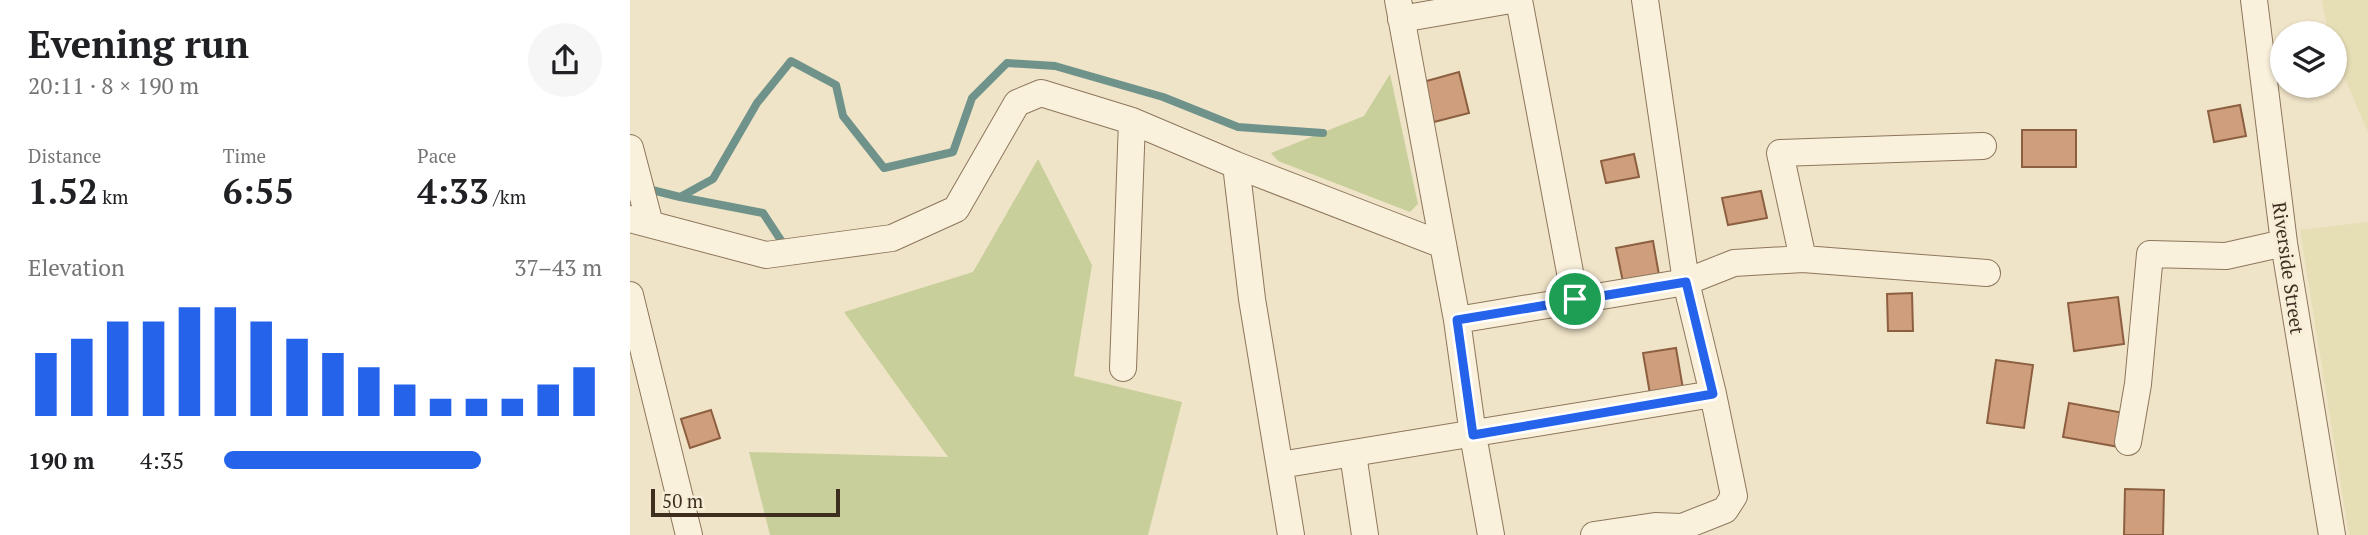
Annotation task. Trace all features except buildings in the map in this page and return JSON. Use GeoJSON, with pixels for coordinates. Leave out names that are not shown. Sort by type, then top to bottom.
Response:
{"type":"FeatureCollection","features":[{"type":"Feature","properties":{"kind":"street"},"geometry":{"type":"LineString","coordinates":[[1491,535],[1473,435],[1457,320],[1400,9],[1511,0]]}},
{"type":"Feature","properties":{"kind":"street"},"geometry":{"type":"LineString","coordinates":[[1519,0],[1575,299]]}},
{"type":"Feature","properties":{"kind":"street"},"geometry":{"type":"LineString","coordinates":[[1594,535],[1655,526],[1682,531],[1725,510],[1734,496],[1686,282],[1645,0]]}},
{"type":"Feature","properties":{"kind":"street","name":"Riverside Street"},"geometry":{"type":"LineString","coordinates":[[2255,0],[2284,243],[2332,535]]}},
{"type":"Feature","properties":{"kind":"street"},"geometry":{"type":"LineString","coordinates":[[630,148],[640,222],[766,255],[892,238],[956,209],[1017,103],[1041,93],[1132,121],[1236,165],[1443,245]]}},
{"type":"Feature","properties":{"kind":"street"},"geometry":{"type":"LineString","coordinates":[[1123,368],[1132,121]]}},
{"type":"Feature","properties":{"kind":"street"},"geometry":{"type":"LineString","coordinates":[[1802,259],[1780,153],[1983,146]]}},
{"type":"Feature","properties":{"kind":"street"},"geometry":{"type":"LineString","coordinates":[[1236,165],[1252,299],[1291,535]]}},
{"type":"Feature","properties":{"kind":"street"},"geometry":{"type":"LineString","coordinates":[[2128,442],[2138,384],[2150,254],[2226,256],[2284,243]]}},
{"type":"Feature","properties":{"kind":"street"},"geometry":{"type":"LineString","coordinates":[[1457,320],[1686,282],[1734,263],[1802,259],[1987,273]]}},
{"type":"Feature","properties":{"kind":"street"},"geometry":{"type":"LineString","coordinates":[[630,295],[689,535]]}},
{"type":"Feature","properties":{"kind":"street"},"geometry":{"type":"LineString","coordinates":[[1280,465],[1713,394]]}},
{"type":"Feature","properties":{"kind":"street"},"geometry":{"type":"LineString","coordinates":[[1353,454],[1365,535]]}},
{"type":"Feature","properties":{"kind":"shaded area"},"geometry":{"type":"Polygon","coordinates":[[[2322,0],[2368,0],[2368,132],[2347,84],[2347,21],[2326,21],[2322,0]]]}},
{"type":"Feature","properties":{"kind":"shaded area"},"geometry":{"type":"Polygon","coordinates":[[[2368,222],[2368,535],[2349,535],[2300,230],[2368,222]]]}},
{"type":"Feature","properties":{"kind":"green space"},"geometry":{"type":"Polygon","coordinates":[[[1390,74],[1418,204],[1410,212],[1278,161],[1271,153],[1364,116],[1390,74]]]}},
{"type":"Feature","properties":{"kind":"green space"},"geometry":{"type":"Polygon","coordinates":[[[1038,159],[1092,265],[1074,376],[1182,402],[1148,535],[770,535],[749,452],[948,457],[844,312],[973,272],[1038,159]]]}},
{"type":"Feature","properties":{"kind":"waterway"},"geometry":{"type":"LineString","coordinates":[[648,189],[680,197],[713,179],[757,103],[791,61],[836,85],[843,116],[884,168],[953,152],[972,98],[1007,63],[1055,66],[1163,97],[1238,127],[1323,133]]}},
{"type":"Feature","properties":{"kind":"waterway"},"geometry":{"type":"LineString","coordinates":[[680,197],[763,213],[786,248]]}},
{"type":"Feature","properties":{"kind":"route"},"geometry":{"type":"LineString","coordinates":[[1686,282],[1713,394],[1473,435],[1457,320],[1575,299],[1686,282]]}}]}
